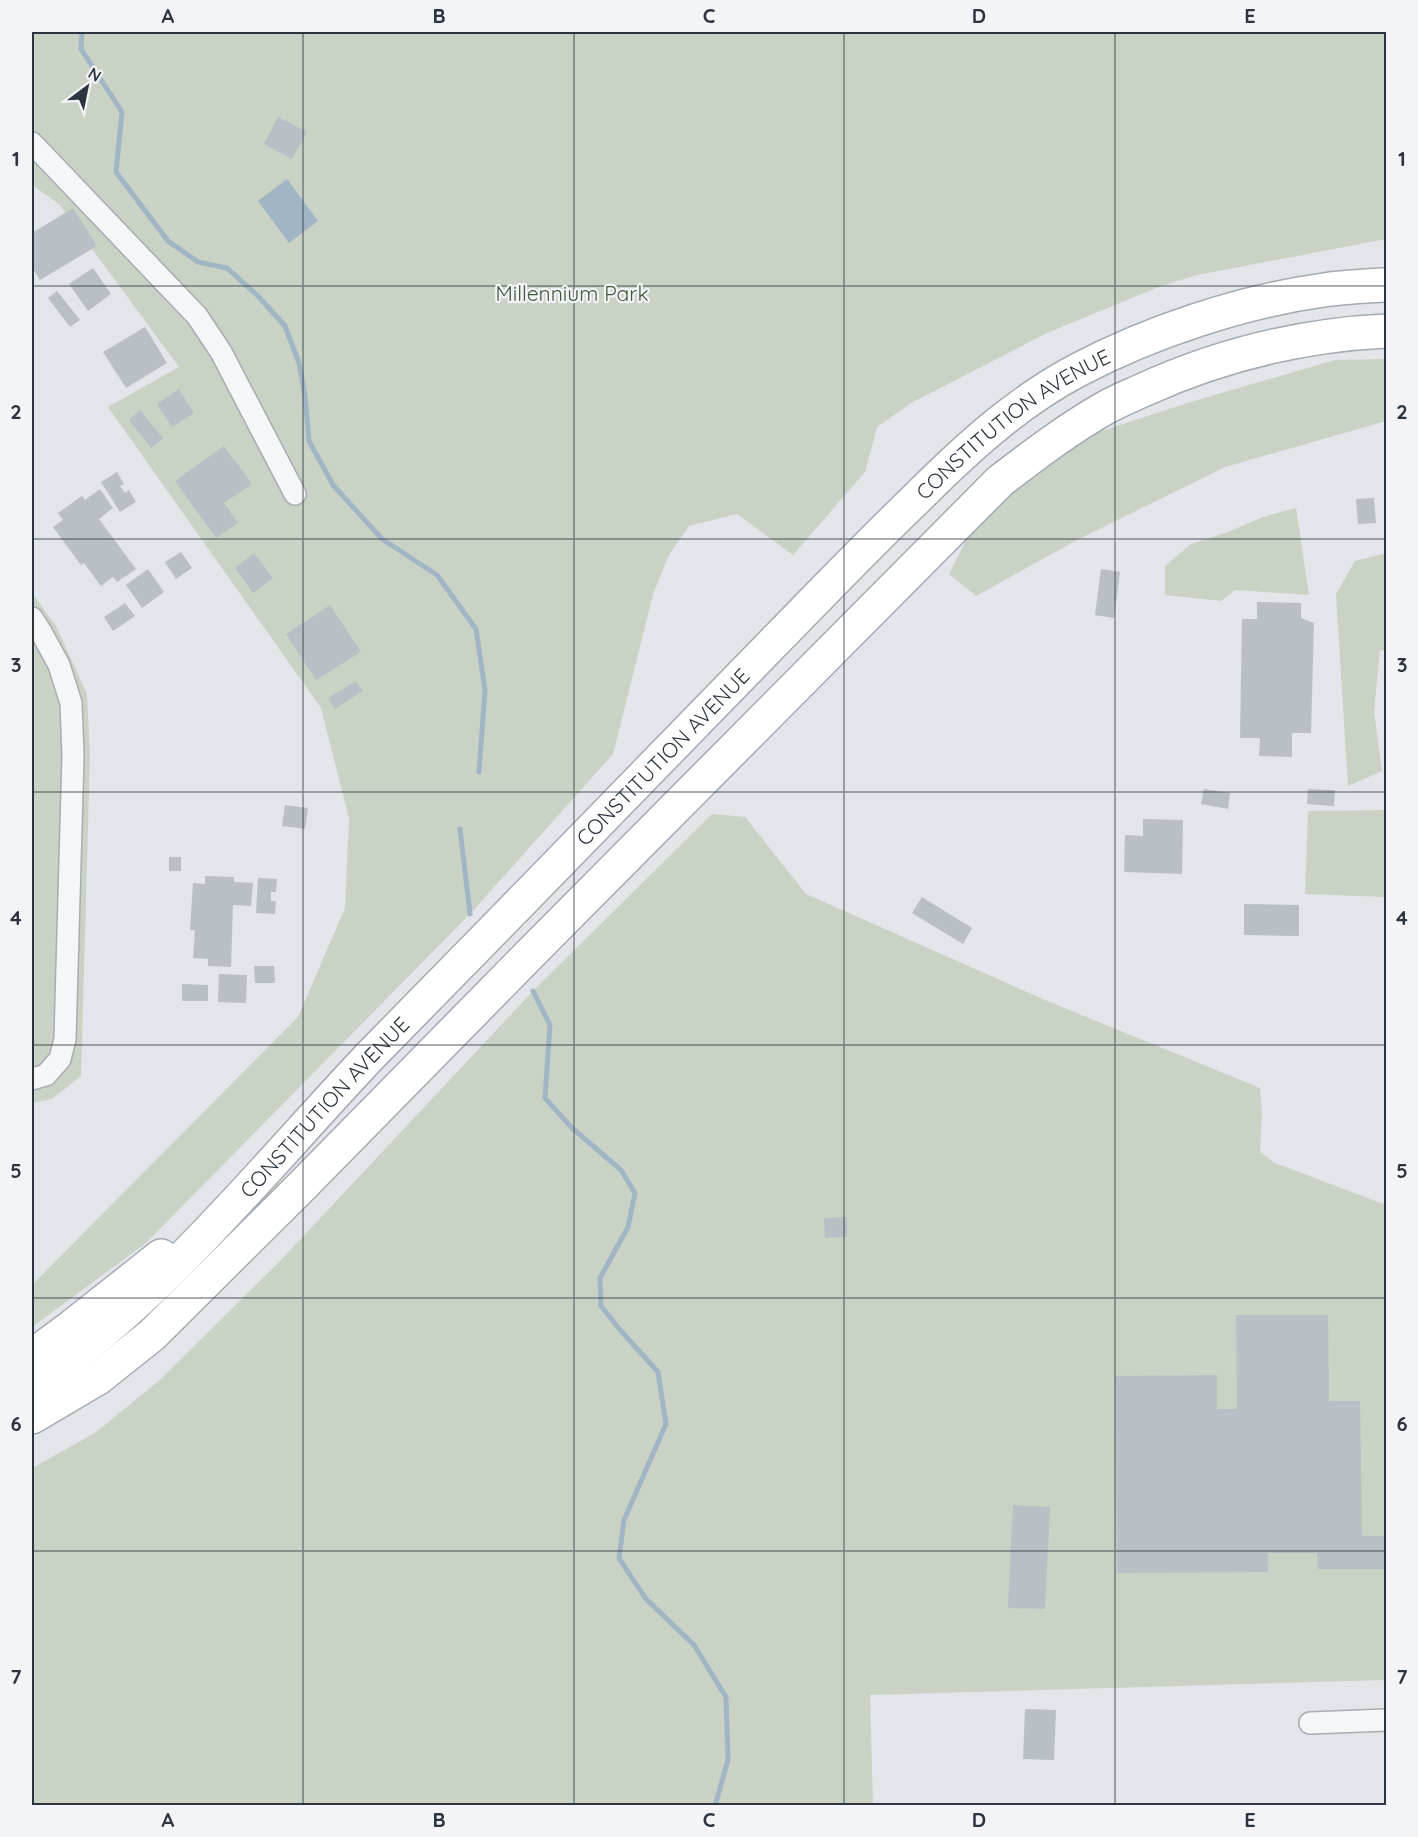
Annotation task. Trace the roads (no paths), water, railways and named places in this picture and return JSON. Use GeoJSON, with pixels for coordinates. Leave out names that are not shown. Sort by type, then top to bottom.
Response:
{"type":"FeatureCollection","features":[{"type":"Feature","properties":{"kind":"main road","name":"CONSTITUTION AVENUE"},"geometry":{"type":"LineString","coordinates":[[32,1386],[138,1302],[225,1214],[371,1056],[882,531],[972,444],[1031,399],[1075,371],[1132,345],[1205,318],[1262,303],[1324,290],[1386,285]]}},
{"type":"Feature","properties":{"kind":"main road","name":"CONSTITUTION AVENUE"},"geometry":{"type":"LineString","coordinates":[[32,1417],[98,1378],[152,1335],[1000,481],[1056,439],[1108,406],[1167,379],[1225,359],[1282,344],[1347,333],[1386,331]]}},
{"type":"Feature","properties":{"kind":"main road"},"geometry":{"type":"LineString","coordinates":[[32,1356],[170,1249],[225,1214]]}},
{"type":"Feature","properties":{"kind":"main road"},"geometry":{"type":"LineString","coordinates":[[32,1439],[57,1419],[98,1378]]}},
{"type":"Feature","properties":{"kind":"street"},"geometry":{"type":"LineString","coordinates":[[32,143],[197,316],[221,352],[295,494]]}},
{"type":"Feature","properties":{"kind":"street"},"geometry":{"type":"LineString","coordinates":[[32,618],[59,665],[65,684],[70,703],[73,756],[65,1038],[60,1059],[46,1075],[32,1079]]}},
{"type":"Feature","properties":{"kind":"street"},"geometry":{"type":"LineString","coordinates":[[1310,1723],[1386,1720]]}},
{"type":"Feature","properties":{"kind":"water"},"geometry":{"type":"Polygon","coordinates":[[[287,179],[318,221],[289,243],[258,201],[287,179]]]}},
{"type":"Feature","properties":{"kind":"waterway"},"geometry":{"type":"LineString","coordinates":[[82,32],[81,49],[122,112],[116,172],[168,241],[198,262],[227,268],[258,296],[285,326],[299,363],[309,441],[333,485],[382,539],[437,575],[476,629],[485,690],[479,772]]}},
{"type":"Feature","properties":{"kind":"waterway"},"geometry":{"type":"LineString","coordinates":[[460,829],[470,914]]}},
{"type":"Feature","properties":{"kind":"waterway"},"geometry":{"type":"LineString","coordinates":[[533,991],[550,1025],[545,1098],[572,1128],[621,1170],[635,1193],[628,1227],[600,1278],[601,1306],[658,1372],[666,1424],[624,1520],[619,1558],[646,1599],[694,1645],[726,1697],[728,1760],[715,1806]]}},
{"type":"Feature","properties":{"kind":"park label","name":"Millennium Park"},"geometry":{"type":"Point","coordinates":[572,293]}}]}
